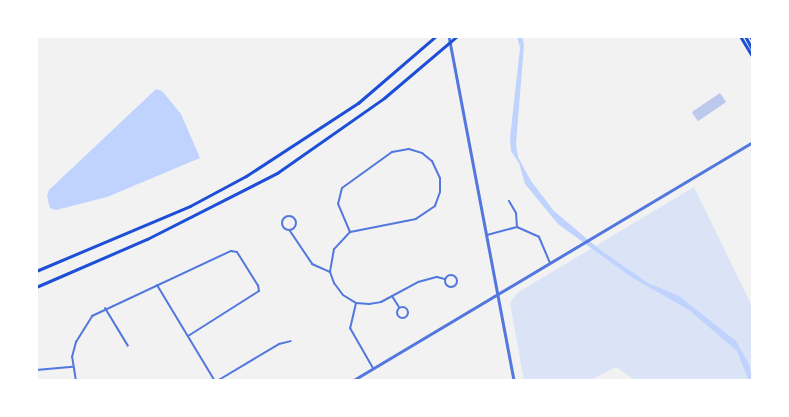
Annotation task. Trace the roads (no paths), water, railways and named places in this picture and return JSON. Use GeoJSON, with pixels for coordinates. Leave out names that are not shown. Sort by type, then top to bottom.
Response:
{"type":"FeatureCollection","features":[{"type":"Feature","properties":{"kind":"highway"},"geometry":{"type":"LineString","coordinates":[[36,271],[190,206],[246,176],[358,103],[436,36]]}},
{"type":"Feature","properties":{"kind":"highway"},"geometry":{"type":"LineString","coordinates":[[36,288],[155,236],[277,173],[377,103],[457,36]]}},
{"type":"Feature","properties":{"kind":"highway"},"geometry":{"type":"LineString","coordinates":[[740,36],[753,58]]}},
{"type":"Feature","properties":{"kind":"highway"},"geometry":{"type":"LineString","coordinates":[[746,36],[753,51]]}},
{"type":"Feature","properties":{"kind":"highway"},"geometry":{"type":"LineString","coordinates":[[750,36],[753,41]]}},
{"type":"Feature","properties":{"kind":"street"},"geometry":{"type":"LineString","coordinates":[[449,36],[514,381]]}},
{"type":"Feature","properties":{"kind":"street"},"geometry":{"type":"LineString","coordinates":[[352,381],[753,142]]}},
{"type":"Feature","properties":{"kind":"street"},"geometry":{"type":"LineString","coordinates":[[350,232],[338,204],[339,191],[392,152],[409,149],[426,156],[437,170],[441,186],[437,202],[425,215],[350,232],[334,249],[330,272],[339,291],[356,303],[375,303],[424,280],[445,279],[453,276],[456,284],[448,287],[445,279]]}},
{"type":"Feature","properties":{"kind":"street"},"geometry":{"type":"LineString","coordinates":[[509,201],[516,213],[517,227]]}},
{"type":"Feature","properties":{"kind":"street"},"geometry":{"type":"LineString","coordinates":[[290,230],[296,222],[288,216],[282,224],[290,230],[312,264],[330,272]]}},
{"type":"Feature","properties":{"kind":"street"},"geometry":{"type":"LineString","coordinates":[[487,235],[517,227],[539,237],[550,263]]}},
{"type":"Feature","properties":{"kind":"street"},"geometry":{"type":"LineString","coordinates":[[76,381],[73,366],[79,333],[92,316],[105,308],[234,250],[252,273],[259,291],[188,336]]}},
{"type":"Feature","properties":{"kind":"street"},"geometry":{"type":"LineString","coordinates":[[157,285],[216,381],[279,344],[290,341]]}},
{"type":"Feature","properties":{"kind":"street"},"geometry":{"type":"LineString","coordinates":[[392,296],[399,308]]}},
{"type":"Feature","properties":{"kind":"street"},"geometry":{"type":"LineString","coordinates":[[356,303],[350,328],[373,368]]}},
{"type":"Feature","properties":{"kind":"street"},"geometry":{"type":"LineString","coordinates":[[105,308],[128,346]]}},
{"type":"Feature","properties":{"kind":"street"},"geometry":{"type":"LineString","coordinates":[[399,308],[406,309],[403,317],[396,313],[399,308]]}},
{"type":"Feature","properties":{"kind":"street"},"geometry":{"type":"LineString","coordinates":[[36,370],[73,366]]}},
{"type":"Feature","properties":{"kind":"water"},"geometry":{"type":"Polygon","coordinates":[[[517,36],[522,36],[524,45],[516,144],[518,157],[531,181],[554,211],[599,249],[648,283],[679,296],[736,341],[749,364],[753,381],[749,381],[737,351],[689,310],[631,277],[558,224],[525,184],[519,163],[511,151],[510,138],[520,48],[517,36]]]}},
{"type":"Feature","properties":{"kind":"water"},"geometry":{"type":"Polygon","coordinates":[[[156,89],[162,91],[181,114],[200,158],[107,197],[56,210],[50,208],[47,196],[49,190],[156,89]]]}}]}
